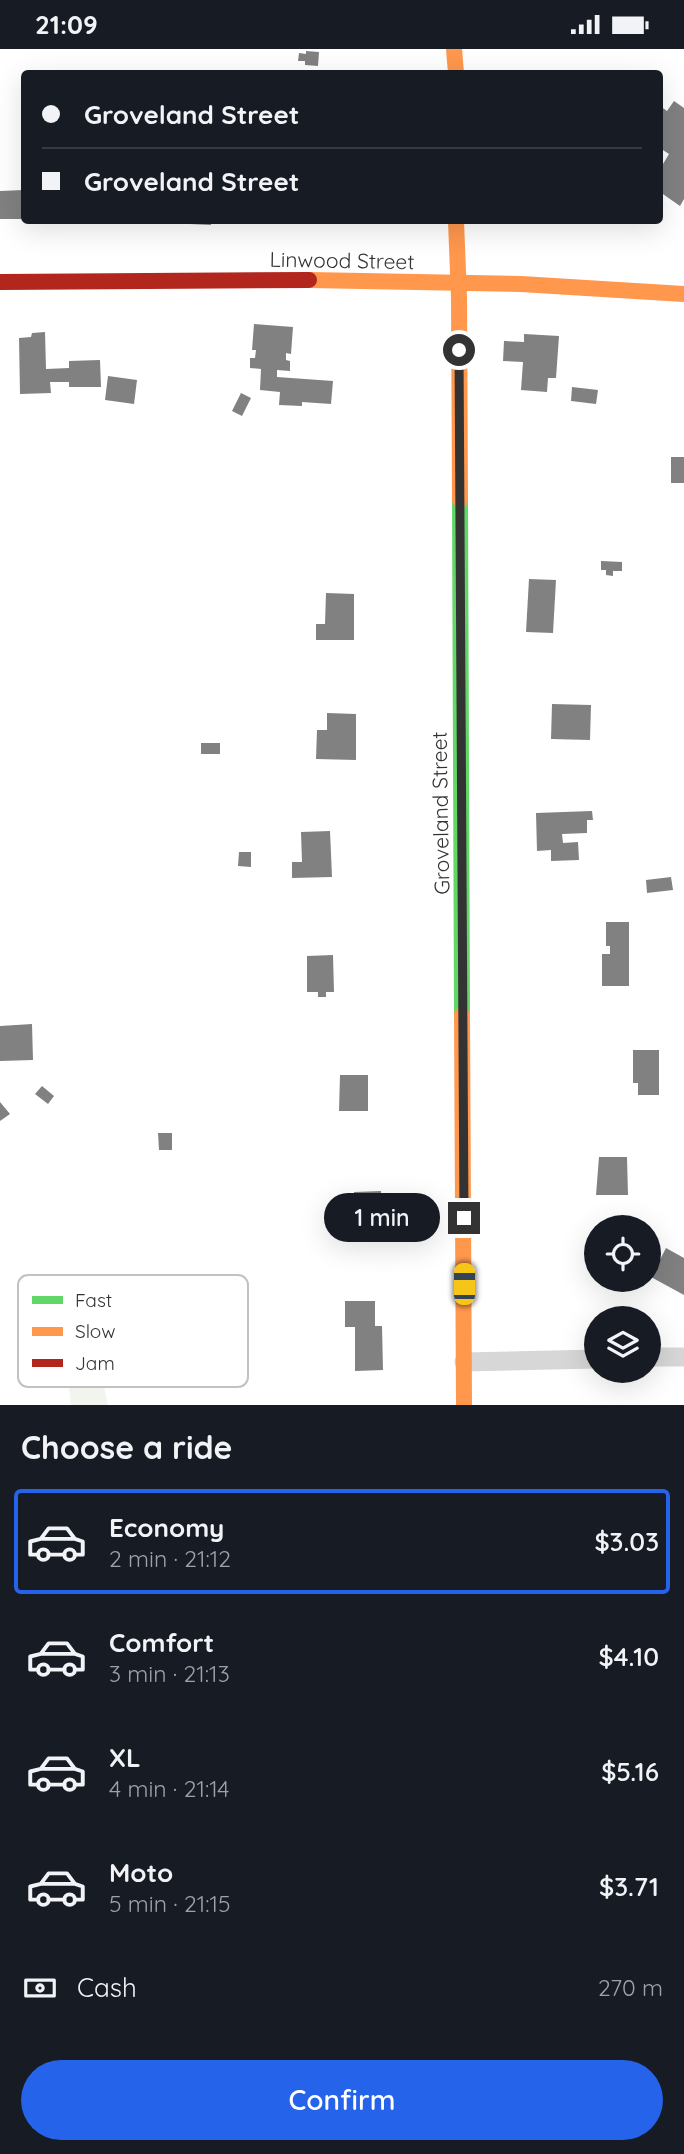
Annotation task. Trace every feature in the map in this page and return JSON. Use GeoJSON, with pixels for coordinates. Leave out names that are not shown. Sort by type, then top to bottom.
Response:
{"type":"FeatureCollection","features":[{"type":"Feature","properties":{"kind":"main road"},"geometry":{"type":"LineString","coordinates":[[454,49],[456,70]]}},
{"type":"Feature","properties":{"kind":"main road","name":"Groveland Street"},"geometry":{"type":"LineString","coordinates":[[456,224],[464,1405]]}},
{"type":"Feature","properties":{"kind":"main road","name":"Linwood Street"},"geometry":{"type":"LineString","coordinates":[[0,282],[342,280],[521,285],[684,294]]}},
{"type":"Feature","properties":{"kind":"street"},"geometry":{"type":"LineString","coordinates":[[661,1357],[684,1357]]}},
{"type":"Feature","properties":{"kind":"street"},"geometry":{"type":"LineString","coordinates":[[464,1362],[584,1359]]}},
{"type":"Feature","properties":{"kind":"shaded area"},"geometry":{"type":"Polygon","coordinates":[[[69,1387],[104,1387],[108,1405],[71,1405],[69,1387]]]}},
{"type":"Feature","properties":{"kind":"building"},"geometry":{"type":"Polygon","coordinates":[[[306,51],[319,52],[318,66],[305,65],[305,61],[298,61],[299,53],[306,54],[306,51]]]}},
{"type":"Feature","properties":{"kind":"building"},"geometry":{"type":"Polygon","coordinates":[[[674,101],[684,108],[684,199],[680,206],[663,194],[663,164],[669,154],[663,150],[663,108],[667,111],[674,101]]]}},
{"type":"Feature","properties":{"kind":"building"},"geometry":{"type":"Polygon","coordinates":[[[21,190],[21,219],[0,219],[0,191],[21,190]]]}},
{"type":"Feature","properties":{"kind":"building"},"geometry":{"type":"Polygon","coordinates":[[[254,324],[293,327],[291,354],[286,353],[286,360],[290,361],[290,371],[277,370],[277,377],[333,381],[331,404],[302,402],[302,406],[279,405],[280,392],[260,390],[261,369],[250,368],[250,358],[255,358],[256,350],[252,350],[254,324]]]}},
{"type":"Feature","properties":{"kind":"building"},"geometry":{"type":"Polygon","coordinates":[[[45,332],[46,369],[69,368],[69,361],[100,360],[101,387],[69,387],[69,382],[50,382],[51,393],[20,394],[19,338],[45,332]]]}},
{"type":"Feature","properties":{"kind":"building"},"geometry":{"type":"Polygon","coordinates":[[[524,334],[559,336],[556,378],[548,378],[547,392],[521,390],[523,362],[503,361],[504,341],[524,342],[524,334]]]}},
{"type":"Feature","properties":{"kind":"building"},"geometry":{"type":"Polygon","coordinates":[[[108,376],[137,380],[134,404],[105,400],[108,376]]]}},
{"type":"Feature","properties":{"kind":"building"},"geometry":{"type":"Polygon","coordinates":[[[572,387],[598,390],[596,404],[571,401],[572,387]]]}},
{"type":"Feature","properties":{"kind":"building"},"geometry":{"type":"Polygon","coordinates":[[[241,393],[251,398],[242,416],[232,411],[241,393]]]}},
{"type":"Feature","properties":{"kind":"building"},"geometry":{"type":"Polygon","coordinates":[[[671,457],[684,457],[684,483],[671,483],[671,457]]]}},
{"type":"Feature","properties":{"kind":"building"},"geometry":{"type":"Polygon","coordinates":[[[601,561],[622,562],[622,571],[613,571],[613,576],[606,575],[606,570],[601,570],[601,561]]]}},
{"type":"Feature","properties":{"kind":"building"},"geometry":{"type":"Polygon","coordinates":[[[529,579],[556,580],[553,633],[526,632],[529,579]]]}},
{"type":"Feature","properties":{"kind":"building"},"geometry":{"type":"Polygon","coordinates":[[[326,593],[354,594],[354,640],[316,640],[316,624],[325,624],[326,593]]]}},
{"type":"Feature","properties":{"kind":"building"},"geometry":{"type":"Polygon","coordinates":[[[552,704],[591,705],[590,740],[551,739],[552,704]]]}},
{"type":"Feature","properties":{"kind":"building"},"geometry":{"type":"Polygon","coordinates":[[[327,713],[356,714],[356,760],[316,759],[317,730],[327,730],[327,713]]]}},
{"type":"Feature","properties":{"kind":"building"},"geometry":{"type":"Polygon","coordinates":[[[201,743],[220,743],[220,754],[201,754],[201,743]]]}},
{"type":"Feature","properties":{"kind":"building"},"geometry":{"type":"Polygon","coordinates":[[[592,811],[593,820],[587,820],[587,833],[562,834],[563,843],[578,842],[579,860],[551,861],[551,850],[537,851],[536,813],[592,811]]]}},
{"type":"Feature","properties":{"kind":"building"},"geometry":{"type":"Polygon","coordinates":[[[330,831],[332,877],[292,878],[292,862],[302,862],[301,832],[330,831]]]}},
{"type":"Feature","properties":{"kind":"building"},"geometry":{"type":"Polygon","coordinates":[[[239,852],[251,852],[251,867],[238,866],[239,852]]]}},
{"type":"Feature","properties":{"kind":"building"},"geometry":{"type":"Polygon","coordinates":[[[671,877],[673,890],[647,893],[646,880],[671,877]]]}},
{"type":"Feature","properties":{"kind":"building"},"geometry":{"type":"Polygon","coordinates":[[[606,922],[629,922],[629,986],[602,986],[602,954],[610,954],[610,946],[606,946],[606,922]]]}},
{"type":"Feature","properties":{"kind":"building"},"geometry":{"type":"Polygon","coordinates":[[[333,955],[334,992],[326,992],[326,997],[318,997],[318,992],[307,992],[307,956],[333,955]]]}},
{"type":"Feature","properties":{"kind":"building"},"geometry":{"type":"Polygon","coordinates":[[[32,1024],[33,1060],[0,1061],[0,1026],[32,1024]]]}},
{"type":"Feature","properties":{"kind":"building"},"geometry":{"type":"Polygon","coordinates":[[[633,1050],[659,1050],[659,1095],[638,1095],[638,1083],[633,1083],[633,1050]]]}},
{"type":"Feature","properties":{"kind":"building"},"geometry":{"type":"Polygon","coordinates":[[[340,1075],[368,1075],[368,1111],[339,1111],[340,1075]]]}},
{"type":"Feature","properties":{"kind":"building"},"geometry":{"type":"Polygon","coordinates":[[[42,1086],[54,1096],[48,1104],[35,1094],[42,1086]]]}},
{"type":"Feature","properties":{"kind":"building"},"geometry":{"type":"Polygon","coordinates":[[[0,1102],[10,1114],[0,1121],[0,1102]]]}},
{"type":"Feature","properties":{"kind":"building"},"geometry":{"type":"Polygon","coordinates":[[[158,1133],[172,1133],[172,1150],[159,1150],[158,1133]]]}},
{"type":"Feature","properties":{"kind":"building"},"geometry":{"type":"Polygon","coordinates":[[[599,1157],[627,1157],[628,1195],[596,1195],[599,1157]]]}},
{"type":"Feature","properties":{"kind":"building"},"geometry":{"type":"Polygon","coordinates":[[[381,1191],[382,1227],[372,1228],[372,1237],[360,1237],[360,1228],[355,1228],[354,1192],[381,1191]]]}},
{"type":"Feature","properties":{"kind":"building"},"geometry":{"type":"Polygon","coordinates":[[[666,1248],[684,1258],[684,1295],[661,1282],[661,1258],[666,1248]]]}},
{"type":"Feature","properties":{"kind":"building"},"geometry":{"type":"Polygon","coordinates":[[[345,1301],[375,1301],[375,1326],[382,1326],[383,1370],[355,1371],[355,1327],[345,1327],[345,1301]]]}},
{"type":"Feature","properties":{"kind":"traffic: fast"},"geometry":{"type":"LineString","coordinates":[[460,500],[462,1015]]}},
{"type":"Feature","properties":{"kind":"traffic: slow"},"geometry":{"type":"LineString","coordinates":[[454,49],[456,70]]}},
{"type":"Feature","properties":{"kind":"traffic: slow"},"geometry":{"type":"LineString","coordinates":[[456,224],[460,500]]}},
{"type":"Feature","properties":{"kind":"traffic: slow"},"geometry":{"type":"LineString","coordinates":[[309,280],[521,284],[684,294]]}},
{"type":"Feature","properties":{"kind":"traffic: slow"},"geometry":{"type":"LineString","coordinates":[[462,1015],[464,1405]]}},
{"type":"Feature","properties":{"kind":"traffic: jam"},"geometry":{"type":"LineString","coordinates":[[0,282],[309,280]]}},
{"type":"Feature","properties":{"kind":"route"},"geometry":{"type":"LineString","coordinates":[[459,350],[464,1218]]}}]}
